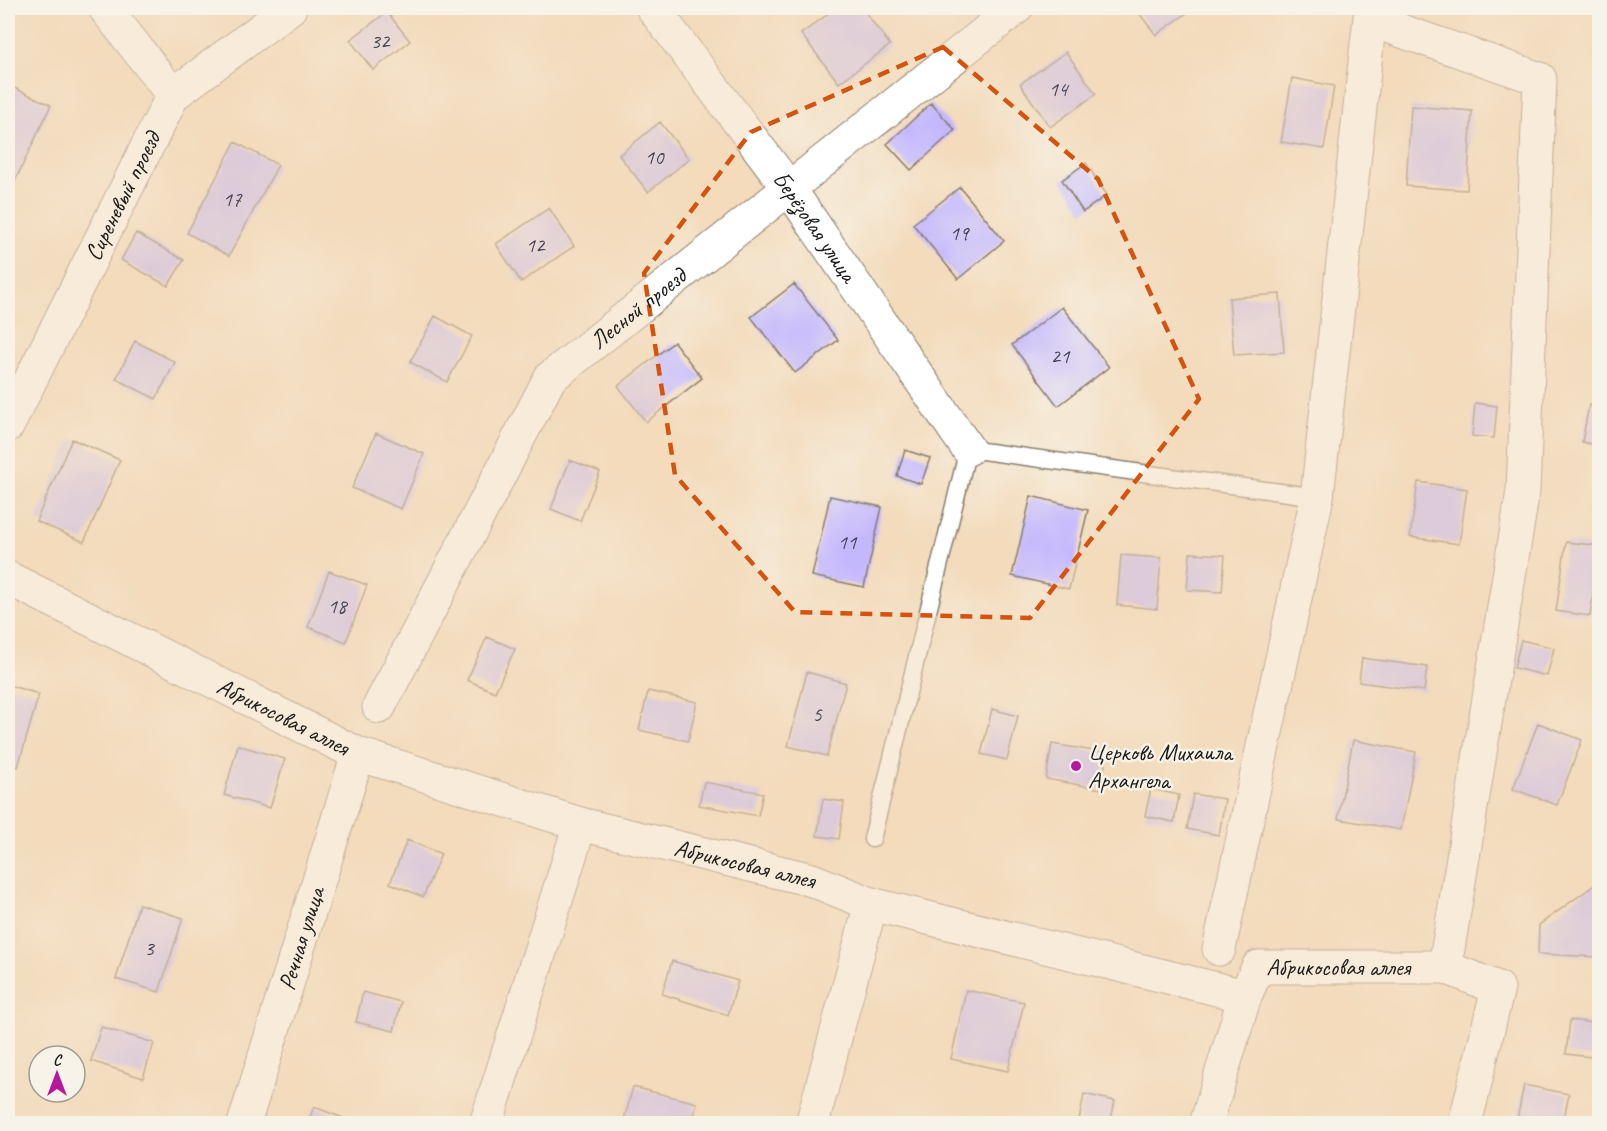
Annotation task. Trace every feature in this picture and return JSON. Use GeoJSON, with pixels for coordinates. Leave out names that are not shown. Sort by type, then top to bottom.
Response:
{"type":"FeatureCollection","features":[{"type":"Feature","properties":{"kind":"street"},"geometry":{"type":"LineString","coordinates":[[105,8],[173,95]]}},
{"type":"Feature","properties":{"kind":"street","name":"Сиреневый проезд"},"geometry":{"type":"LineString","coordinates":[[8,426],[173,95],[290,8]]}},
{"type":"Feature","properties":{"kind":"street","name":"Берёзовая улица"},"geometry":{"type":"LineString","coordinates":[[653,8],[788,187],[968,449]]}},
{"type":"Feature","properties":{"kind":"street","name":"Лесной проезд"},"geometry":{"type":"LineString","coordinates":[[379,707],[550,378],[1016,8]]}},
{"type":"Feature","properties":{"kind":"street"},"geometry":{"type":"LineString","coordinates":[[1219,949],[1317,498],[1371,8]]}},
{"type":"Feature","properties":{"kind":"street"},"geometry":{"type":"LineString","coordinates":[[1389,8],[1387,26],[1540,79],[1523,491],[1445,967]]}},
{"type":"Feature","properties":{"kind":"street","name":"Абрикосовая аллея"},"geometry":{"type":"LineString","coordinates":[[8,578],[358,754],[580,824],[812,880],[871,904],[1245,996],[1258,967],[1445,967],[1498,988],[1465,1124]]}},
{"type":"Feature","properties":{"kind":"street","name":"Речная улица"},"geometry":{"type":"LineString","coordinates":[[244,1124],[358,754]]}},
{"type":"Feature","properties":{"kind":"street"},"geometry":{"type":"LineString","coordinates":[[486,1124],[580,824]]}},
{"type":"Feature","properties":{"kind":"street"},"geometry":{"type":"LineString","coordinates":[[812,1124],[871,904]]}},
{"type":"Feature","properties":{"kind":"street"},"geometry":{"type":"LineString","coordinates":[[1206,1124],[1245,996]]}},
{"type":"Feature","properties":{"kind":"lane"},"geometry":{"type":"LineString","coordinates":[[872,839],[968,449],[1317,498]]}},
{"type":"Feature","properties":{"kind":"highlighted area"},"geometry":{"type":"Polygon","coordinates":[[[943,47],[1098,179],[1199,399],[1030,618],[795,612],[675,475],[644,273],[751,132],[943,47]]]}},
{"type":"Feature","properties":{"kind":"building"},"geometry":{"type":"Polygon","coordinates":[[[836,8],[862,8],[890,45],[839,83],[801,34],[836,8]]]}},
{"type":"Feature","properties":{"kind":"building"},"geometry":{"type":"Polygon","coordinates":[[[1135,8],[1194,8],[1156,35],[1135,8]]]}},
{"type":"Feature","properties":{"kind":"building"},"geometry":{"type":"Polygon","coordinates":[[[387,12],[410,41],[373,70],[350,40],[387,12]]]}},
{"type":"Feature","properties":{"kind":"building"},"geometry":{"type":"Polygon","coordinates":[[[1066,52],[1096,94],[1050,127],[1020,84],[1066,52]]]}},
{"type":"Feature","properties":{"kind":"building"},"geometry":{"type":"Polygon","coordinates":[[[1292,78],[1334,86],[1324,149],[1281,142],[1292,78]]]}},
{"type":"Feature","properties":{"kind":"building"},"geometry":{"type":"Polygon","coordinates":[[[8,85],[51,105],[8,196],[8,85]]]}},
{"type":"Feature","properties":{"kind":"building"},"geometry":{"type":"Polygon","coordinates":[[[931,103],[955,130],[911,170],[887,144],[931,103]]]}},
{"type":"Feature","properties":{"kind":"building"},"geometry":{"type":"Polygon","coordinates":[[[1411,106],[1472,111],[1467,190],[1406,186],[1411,106]]]}},
{"type":"Feature","properties":{"kind":"building"},"geometry":{"type":"Polygon","coordinates":[[[660,122],[689,159],[648,192],[619,155],[660,122]]]}},
{"type":"Feature","properties":{"kind":"building"},"geometry":{"type":"Polygon","coordinates":[[[235,142],[278,165],[229,256],[187,233],[235,142]]]}},
{"type":"Feature","properties":{"kind":"building"},"geometry":{"type":"Polygon","coordinates":[[[1086,163],[1107,195],[1083,212],[1062,180],[1086,163]]]}},
{"type":"Feature","properties":{"kind":"building"},"geometry":{"type":"Polygon","coordinates":[[[960,187],[1004,241],[958,279],[913,224],[960,187]]]}},
{"type":"Feature","properties":{"kind":"building"},"geometry":{"type":"Polygon","coordinates":[[[549,208],[574,246],[521,282],[496,244],[549,208]]]}},
{"type":"Feature","properties":{"kind":"building"},"geometry":{"type":"Polygon","coordinates":[[[136,233],[184,260],[168,286],[121,260],[136,233]]]}},
{"type":"Feature","properties":{"kind":"building"},"geometry":{"type":"Polygon","coordinates":[[[794,284],[838,340],[795,373],[751,317],[794,284]]]}},
{"type":"Feature","properties":{"kind":"building"},"geometry":{"type":"Polygon","coordinates":[[[1280,294],[1284,352],[1234,355],[1229,298],[1280,294]]]}},
{"type":"Feature","properties":{"kind":"building"},"geometry":{"type":"Polygon","coordinates":[[[1062,307],[1109,367],[1058,406],[1012,345],[1062,307]]]}},
{"type":"Feature","properties":{"kind":"building"},"geometry":{"type":"Polygon","coordinates":[[[435,316],[472,336],[447,382],[410,362],[435,316]]]}},
{"type":"Feature","properties":{"kind":"building"},"geometry":{"type":"Polygon","coordinates":[[[135,341],[175,362],[156,399],[116,379],[135,341]]]}},
{"type":"Feature","properties":{"kind":"building"},"geometry":{"type":"Polygon","coordinates":[[[674,342],[702,378],[646,422],[618,386],[674,342]]]}},
{"type":"Feature","properties":{"kind":"building"},"geometry":{"type":"Polygon","coordinates":[[[1475,403],[1497,406],[1494,438],[1472,436],[1475,403]]]}},
{"type":"Feature","properties":{"kind":"building"},"geometry":{"type":"Polygon","coordinates":[[[1589,405],[1600,407],[1600,446],[1582,442],[1589,405]]]}},
{"type":"Feature","properties":{"kind":"building"},"geometry":{"type":"Polygon","coordinates":[[[376,433],[424,454],[401,509],[352,488],[376,433]]]}},
{"type":"Feature","properties":{"kind":"building"},"geometry":{"type":"Polygon","coordinates":[[[72,439],[120,460],[84,542],[36,521],[72,439]]]}},
{"type":"Feature","properties":{"kind":"building"},"geometry":{"type":"Polygon","coordinates":[[[905,450],[930,458],[921,484],[897,476],[905,450]]]}},
{"type":"Feature","properties":{"kind":"building"},"geometry":{"type":"Polygon","coordinates":[[[570,460],[600,472],[580,521],[551,509],[570,460]]]}},
{"type":"Feature","properties":{"kind":"building"},"geometry":{"type":"Polygon","coordinates":[[[1418,482],[1467,489],[1459,544],[1410,537],[1418,482]]]}},
{"type":"Feature","properties":{"kind":"building"},"geometry":{"type":"Polygon","coordinates":[[[830,496],[882,507],[864,587],[812,576],[830,496]]]}},
{"type":"Feature","properties":{"kind":"building"},"geometry":{"type":"Polygon","coordinates":[[[1031,496],[1088,510],[1069,589],[1012,576],[1031,496]]]}},
{"type":"Feature","properties":{"kind":"building"},"geometry":{"type":"Polygon","coordinates":[[[1566,542],[1600,546],[1590,616],[1556,611],[1566,542]]]}},
{"type":"Feature","properties":{"kind":"building"},"geometry":{"type":"Polygon","coordinates":[[[1190,553],[1225,555],[1222,592],[1187,590],[1190,553]]]}},
{"type":"Feature","properties":{"kind":"building"},"geometry":{"type":"Polygon","coordinates":[[[1121,555],[1161,558],[1157,609],[1117,605],[1121,555]]]}},
{"type":"Feature","properties":{"kind":"building"},"geometry":{"type":"Polygon","coordinates":[[[329,571],[367,585],[346,642],[308,627],[329,571]]]}},
{"type":"Feature","properties":{"kind":"building"},"geometry":{"type":"Polygon","coordinates":[[[487,637],[515,649],[495,692],[467,680],[487,637]]]}},
{"type":"Feature","properties":{"kind":"building"},"geometry":{"type":"Polygon","coordinates":[[[1521,640],[1554,648],[1547,676],[1514,668],[1521,640]]]}},
{"type":"Feature","properties":{"kind":"building"},"geometry":{"type":"Polygon","coordinates":[[[1362,658],[1427,667],[1424,691],[1359,682],[1362,658]]]}},
{"type":"Feature","properties":{"kind":"building"},"geometry":{"type":"Polygon","coordinates":[[[807,672],[846,683],[827,756],[788,746],[807,672]]]}},
{"type":"Feature","properties":{"kind":"building"},"geometry":{"type":"Polygon","coordinates":[[[8,685],[39,694],[18,767],[8,764],[8,685]]]}},
{"type":"Feature","properties":{"kind":"building"},"geometry":{"type":"Polygon","coordinates":[[[648,691],[697,702],[688,741],[639,730],[648,691]]]}},
{"type":"Feature","properties":{"kind":"building"},"geometry":{"type":"Polygon","coordinates":[[[992,709],[1018,716],[1007,760],[981,754],[992,709]]]}},
{"type":"Feature","properties":{"kind":"building"},"geometry":{"type":"Polygon","coordinates":[[[1538,723],[1582,740],[1557,805],[1513,789],[1538,723]]]}},
{"type":"Feature","properties":{"kind":"building"},"geometry":{"type":"Polygon","coordinates":[[[1353,740],[1416,752],[1401,830],[1338,819],[1353,740]]]}},
{"type":"Feature","properties":{"kind":"building","name":"Церковь Михаила Архангела"},"geometry":{"type":"Polygon","coordinates":[[[1052,744],[1107,753],[1101,789],[1046,779],[1052,744]]]}},
{"type":"Feature","properties":{"kind":"building"},"geometry":{"type":"Polygon","coordinates":[[[238,745],[285,759],[270,808],[224,795],[238,745]]]}},
{"type":"Feature","properties":{"kind":"building"},"geometry":{"type":"Polygon","coordinates":[[[704,782],[763,793],[758,816],[699,805],[704,782]]]}},
{"type":"Feature","properties":{"kind":"building"},"geometry":{"type":"Polygon","coordinates":[[[1151,789],[1179,795],[1174,822],[1145,816],[1151,789]]]}},
{"type":"Feature","properties":{"kind":"building"},"geometry":{"type":"Polygon","coordinates":[[[1193,794],[1225,799],[1219,835],[1187,829],[1193,794]]]}},
{"type":"Feature","properties":{"kind":"building"},"geometry":{"type":"Polygon","coordinates":[[[823,799],[844,802],[839,839],[817,836],[823,799]]]}},
{"type":"Feature","properties":{"kind":"building"},"geometry":{"type":"Polygon","coordinates":[[[407,840],[441,854],[423,897],[390,883],[407,840]]]}},
{"type":"Feature","properties":{"kind":"building"},"geometry":{"type":"Polygon","coordinates":[[[1600,881],[1600,957],[1538,954],[1539,925],[1600,881]]]}},
{"type":"Feature","properties":{"kind":"building"},"geometry":{"type":"Polygon","coordinates":[[[139,904],[183,918],[159,992],[116,979],[139,904]]]}},
{"type":"Feature","properties":{"kind":"building"},"geometry":{"type":"Polygon","coordinates":[[[672,961],[738,981],[728,1015],[662,994],[672,961]]]}},
{"type":"Feature","properties":{"kind":"building"},"geometry":{"type":"Polygon","coordinates":[[[966,990],[1024,1002],[1008,1071],[951,1059],[966,990]]]}},
{"type":"Feature","properties":{"kind":"building"},"geometry":{"type":"Polygon","coordinates":[[[363,992],[401,1002],[394,1031],[356,1022],[363,992]]]}},
{"type":"Feature","properties":{"kind":"building"},"geometry":{"type":"Polygon","coordinates":[[[1570,1020],[1600,1024],[1600,1058],[1566,1054],[1570,1020]]]}},
{"type":"Feature","properties":{"kind":"building"},"geometry":{"type":"Polygon","coordinates":[[[101,1027],[154,1043],[143,1078],[91,1061],[101,1027]]]}},
{"type":"Feature","properties":{"kind":"building"},"geometry":{"type":"Polygon","coordinates":[[[1524,1085],[1569,1094],[1563,1124],[1516,1124],[1524,1085]]]}},
{"type":"Feature","properties":{"kind":"building"},"geometry":{"type":"Polygon","coordinates":[[[633,1087],[697,1103],[692,1124],[623,1124],[633,1087]]]}},
{"type":"Feature","properties":{"kind":"building"},"geometry":{"type":"Polygon","coordinates":[[[1084,1094],[1115,1101],[1110,1124],[1079,1120],[1084,1094]]]}},
{"type":"Feature","properties":{"kind":"building"},"geometry":{"type":"Polygon","coordinates":[[[314,1107],[357,1123],[357,1124],[307,1124],[314,1107]]]}},
{"type":"Feature","properties":{"kind":"place","name":"Церковь Михаила Архангела"},"geometry":{"type":"Point","coordinates":[1076,766]}}]}
